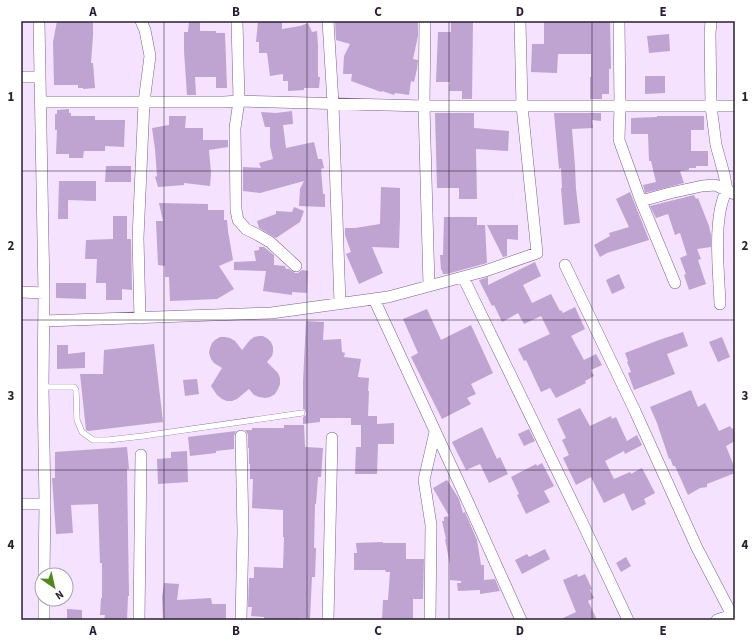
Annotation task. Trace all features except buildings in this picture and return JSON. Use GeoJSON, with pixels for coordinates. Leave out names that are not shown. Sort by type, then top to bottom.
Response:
{"type":"FeatureCollection","features":[{"type":"Feature","properties":{"kind":"street"},"geometry":{"type":"LineString","coordinates":[[39,21],[44,292],[44,567]]}},
{"type":"Feature","properties":{"kind":"street"},"geometry":{"type":"LineString","coordinates":[[140,318],[138,238],[144,102],[150,56],[145,30],[141,21]]}},
{"type":"Feature","properties":{"kind":"street"},"geometry":{"type":"LineString","coordinates":[[237,21],[238,101],[235,128],[236,210],[238,220],[246,229],[270,242],[296,266]]}},
{"type":"Feature","properties":{"kind":"street"},"geometry":{"type":"LineString","coordinates":[[328,21],[333,103],[340,304]]}},
{"type":"Feature","properties":{"kind":"street"},"geometry":{"type":"LineString","coordinates":[[425,21],[424,106],[429,286]]}},
{"type":"Feature","properties":{"kind":"street"},"geometry":{"type":"LineString","coordinates":[[44,321],[271,313],[388,298],[486,271],[536,253],[522,106],[520,21]]}},
{"type":"Feature","properties":{"kind":"street"},"geometry":{"type":"LineString","coordinates":[[619,21],[619,140],[675,283]]}},
{"type":"Feature","properties":{"kind":"street"},"geometry":{"type":"LineString","coordinates":[[712,21],[710,34],[711,106],[716,145],[731,192]]}},
{"type":"Feature","properties":{"kind":"street"},"geometry":{"type":"LineString","coordinates":[[21,77],[40,77]]}},
{"type":"Feature","properties":{"kind":"street"},"geometry":{"type":"LineString","coordinates":[[40,102],[238,101],[424,106],[735,106]]}},
{"type":"Feature","properties":{"kind":"street"},"geometry":{"type":"LineString","coordinates":[[642,201],[702,186],[715,185],[731,192]]}},
{"type":"Feature","properties":{"kind":"street"},"geometry":{"type":"LineString","coordinates":[[720,304],[717,242],[719,212],[724,196],[731,192]]}},
{"type":"Feature","properties":{"kind":"street"},"geometry":{"type":"LineString","coordinates":[[565,265],[635,411],[697,548],[733,615],[717,620]]}},
{"type":"Feature","properties":{"kind":"street"},"geometry":{"type":"LineString","coordinates":[[463,277],[628,620]]}},
{"type":"Feature","properties":{"kind":"street"},"geometry":{"type":"LineString","coordinates":[[21,292],[44,292]]}},
{"type":"Feature","properties":{"kind":"street"},"geometry":{"type":"LineString","coordinates":[[374,299],[521,620]]}},
{"type":"Feature","properties":{"kind":"street"},"geometry":{"type":"LineString","coordinates":[[430,620],[431,525],[424,480],[435,432]]}},
{"type":"Feature","properties":{"kind":"street"},"geometry":{"type":"LineString","coordinates":[[241,436],[243,532],[241,620]]}},
{"type":"Feature","properties":{"kind":"street"},"geometry":{"type":"LineString","coordinates":[[328,620],[332,438]]}},
{"type":"Feature","properties":{"kind":"street"},"geometry":{"type":"LineString","coordinates":[[140,620],[141,455]]}},
{"type":"Feature","properties":{"kind":"street"},"geometry":{"type":"LineString","coordinates":[[21,504],[45,504]]}},
{"type":"Feature","properties":{"kind":"street"},"geometry":{"type":"LineString","coordinates":[[44,607],[44,620]]}},
{"type":"Feature","properties":{"kind":"lane"},"geometry":{"type":"LineString","coordinates":[[43,386],[74,387],[76,390],[76,420],[82,432],[93,440],[143,436],[302,413]]}}]}
